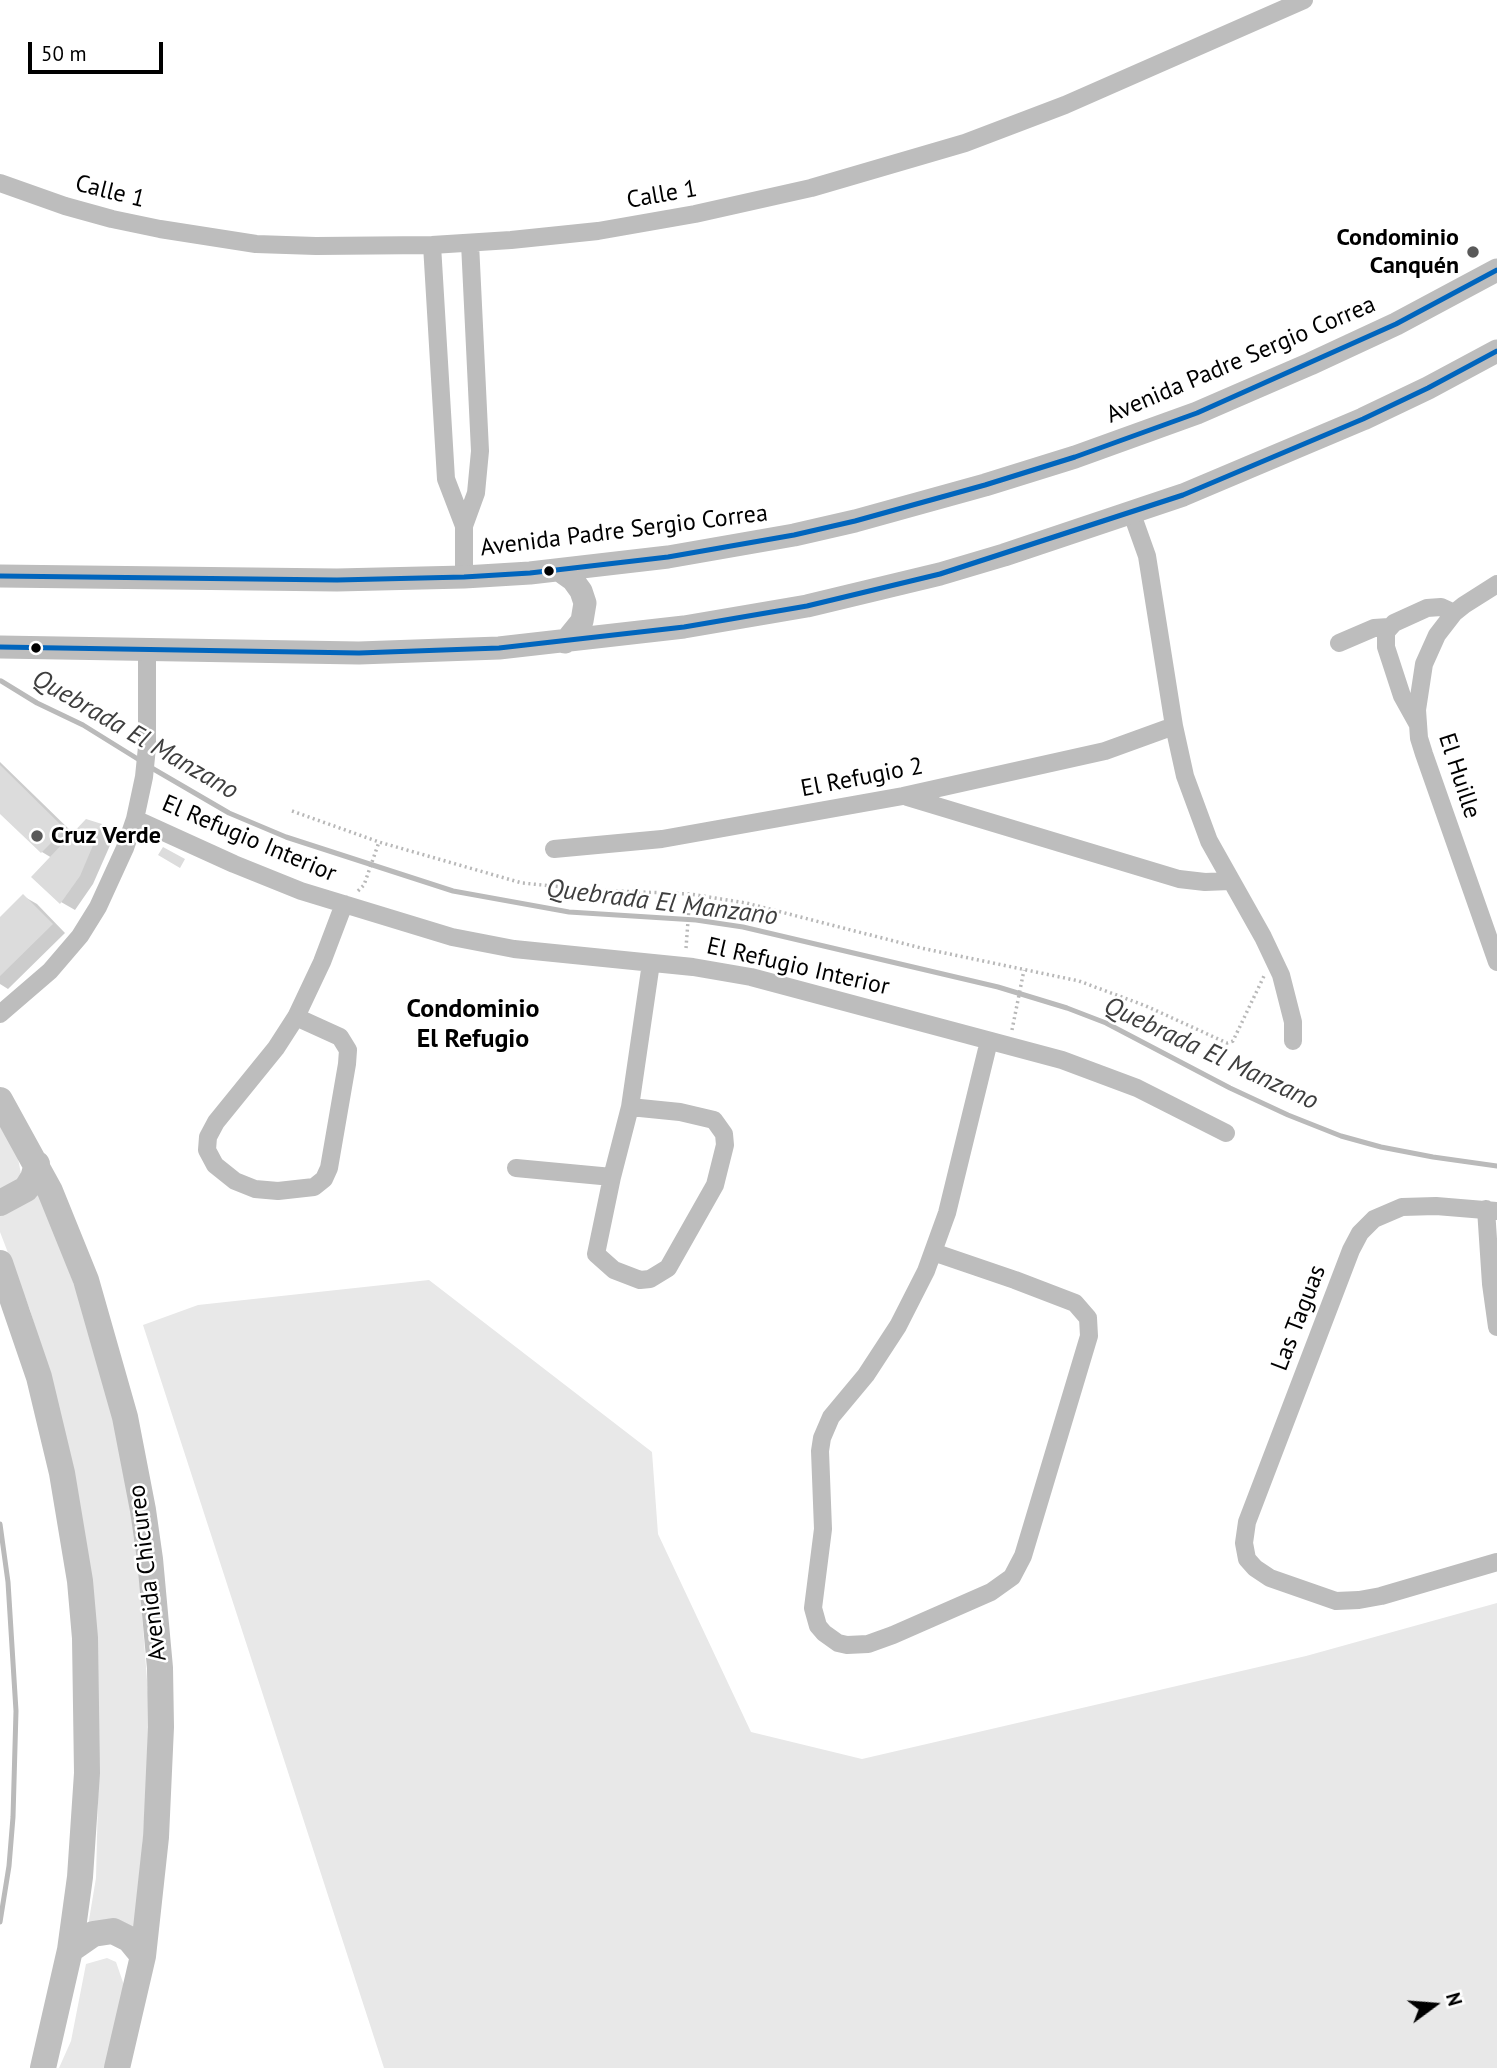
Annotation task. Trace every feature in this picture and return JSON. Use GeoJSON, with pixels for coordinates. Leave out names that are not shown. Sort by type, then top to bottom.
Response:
{"type":"FeatureCollection","features":[{"type":"Feature","properties":{"kind":"main road","name":"Avenida Chicureo"},"geometry":{"type":"LineString","coordinates":[[0,1100],[37,1164],[69,1235],[100,1326],[135,1461],[150,1559],[159,1656],[161,1727],[156,1837],[143,1956],[117,2068]]}},
{"type":"Feature","properties":{"kind":"main road"},"geometry":{"type":"LineString","coordinates":[[0,1203],[26,1189],[37,1164]]}},
{"type":"Feature","properties":{"kind":"main road"},"geometry":{"type":"LineString","coordinates":[[0,1263],[25,1332],[51,1424],[67,1498],[80,1581],[87,1683],[87,1773],[81,1867],[70,1950],[43,2068]]}},
{"type":"Feature","properties":{"kind":"main road"},"geometry":{"type":"LineString","coordinates":[[70,1950],[93,1934],[113,1931],[129,1939],[143,1956]]}},
{"type":"Feature","properties":{"kind":"street","name":"Calle 1"},"geometry":{"type":"LineString","coordinates":[[0,183],[112,219],[256,244],[432,245],[552,237],[682,217],[811,188],[921,158],[1065,105],[1304,0]]}},
{"type":"Feature","properties":{"kind":"street"},"geometry":{"type":"LineString","coordinates":[[464,577],[464,526],[476,493],[480,451],[470,243]]}},
{"type":"Feature","properties":{"kind":"street"},"geometry":{"type":"LineString","coordinates":[[432,245],[446,479],[464,526]]}},
{"type":"Feature","properties":{"kind":"street","name":"Avenida Padre Sergio Correa"},"geometry":{"type":"LineString","coordinates":[[0,576],[337,580],[464,577],[559,570],[668,557],[794,535],[921,504],[1049,465],[1196,413],[1396,324],[1497,270]]}},
{"type":"Feature","properties":{"kind":"street"},"geometry":{"type":"LineString","coordinates":[[0,647],[359,653],[499,648],[684,627],[807,606],[940,574],[1132,514],[1298,448],[1428,388],[1497,351]]}},
{"type":"Feature","properties":{"kind":"street"},"geometry":{"type":"LineString","coordinates":[[1132,514],[1147,556],[1174,726],[1194,803],[1209,841],[1273,957],[1290,1007],[1293,1041]]}},
{"type":"Feature","properties":{"kind":"street"},"geometry":{"type":"LineString","coordinates":[[559,570],[582,591],[585,603],[582,621],[565,642]]}},
{"type":"Feature","properties":{"kind":"street","name":"El Huille"},"geometry":{"type":"LineString","coordinates":[[1497,584],[1454,614],[1437,635],[1424,664],[1418,696],[1418,724],[1424,754],[1497,962]]}},
{"type":"Feature","properties":{"kind":"street"},"geometry":{"type":"LineString","coordinates":[[1339,643],[1374,628],[1389,627],[1434,606],[1454,614]]}},
{"type":"Feature","properties":{"kind":"street","name":"El Huille"},"geometry":{"type":"LineString","coordinates":[[1389,627],[1385,648],[1405,705],[1418,724]]}},
{"type":"Feature","properties":{"kind":"street"},"geometry":{"type":"LineString","coordinates":[[0,1014],[35,986],[80,936],[114,877],[135,818],[144,777],[147,649]]}},
{"type":"Feature","properties":{"kind":"street","name":"El Refugio 2"},"geometry":{"type":"LineString","coordinates":[[554,849],[662,839],[903,796],[1077,759],[1174,726]]}},
{"type":"Feature","properties":{"kind":"street"},"geometry":{"type":"LineString","coordinates":[[903,796],[1179,879],[1205,883],[1230,881]]}},
{"type":"Feature","properties":{"kind":"street","name":"El Refugio Interior"},"geometry":{"type":"LineString","coordinates":[[135,818],[264,876],[344,904],[482,944],[704,968],[751,977],[1062,1060],[1167,1102],[1226,1133]]}},
{"type":"Feature","properties":{"kind":"street","name":"El Refugio Interior"},"geometry":{"type":"LineString","coordinates":[[296,1017],[340,1037],[348,1050],[348,1064],[331,1161],[324,1179],[314,1187],[278,1191],[255,1189],[235,1181],[215,1165],[207,1150],[208,1137],[216,1122],[276,1048],[296,1017],[322,962],[344,904]]}},
{"type":"Feature","properties":{"kind":"street"},"geometry":{"type":"LineString","coordinates":[[630,1107],[702,1116],[714,1120],[724,1134],[723,1162],[715,1185],[668,1268],[650,1279],[640,1280],[614,1270],[596,1254],[630,1107],[651,962]]}},
{"type":"Feature","properties":{"kind":"street"},"geometry":{"type":"LineString","coordinates":[[933,1252],[1025,1283],[1074,1303],[1088,1318],[1089,1336],[1023,1556],[1012,1577],[991,1592],[885,1638],[860,1646],[838,1643],[818,1626],[813,1608],[823,1529],[820,1472],[822,1438],[831,1417],[866,1375],[917,1291],[947,1213],[989,1041]]}},
{"type":"Feature","properties":{"kind":"street"},"geometry":{"type":"LineString","coordinates":[[516,1168],[612,1177]]}},
{"type":"Feature","properties":{"kind":"street","name":"Las Taguas"},"geometry":{"type":"LineString","coordinates":[[1491,1210],[1419,1205],[1402,1208],[1374,1219],[1360,1233],[1351,1250],[1247,1522],[1244,1543],[1247,1559],[1270,1578],[1336,1601],[1381,1597],[1497,1562]]}},
{"type":"Feature","properties":{"kind":"street"},"geometry":{"type":"LineString","coordinates":[[1491,1210],[1491,1284],[1497,1327]]}},
{"type":"Feature","properties":{"kind":"path"},"geometry":{"type":"LineString","coordinates":[[292,811],[379,842],[522,883],[565,888],[690,894],[746,903],[880,938],[1090,985],[1146,1006],[1227,1043],[1232,1043],[1273,957]]}},
{"type":"Feature","properties":{"kind":"path"},"geometry":{"type":"LineString","coordinates":[[364,885],[379,842]]}},
{"type":"Feature","properties":{"kind":"path"},"geometry":{"type":"LineString","coordinates":[[686,940],[690,894]]}},
{"type":"Feature","properties":{"kind":"path"},"geometry":{"type":"LineString","coordinates":[[1016,1008],[1024,970]]}},
{"type":"Feature","properties":{"kind":"shaded area"},"geometry":{"type":"Polygon","coordinates":[[[0,1125],[17,1153],[22,1179],[0,1197],[0,1125]]]}},
{"type":"Feature","properties":{"kind":"shaded area"},"geometry":{"type":"Polygon","coordinates":[[[37,1190],[99,1353],[134,1507],[149,1707],[137,1929],[88,1926],[96,1878],[99,1757],[61,1415],[30,1310],[0,1232],[0,1211],[37,1190]]]}},
{"type":"Feature","properties":{"kind":"shaded area"},"geometry":{"type":"Polygon","coordinates":[[[429,1280],[652,1452],[658,1534],[751,1732],[862,1759],[1306,1656],[1497,1603],[1497,2068],[384,2068],[143,1325],[198,1305],[429,1280]]]}},
{"type":"Feature","properties":{"kind":"shaded area"},"geometry":{"type":"Polygon","coordinates":[[[107,1958],[116,1962],[126,1991],[104,2068],[59,2068],[71,2041],[86,1964],[107,1958]]]}},
{"type":"Feature","properties":{"kind":"building"},"geometry":{"type":"Polygon","coordinates":[[[0,765],[65,829],[41,853],[0,814],[0,765]]]}},
{"type":"Feature","properties":{"kind":"building"},"geometry":{"type":"Polygon","coordinates":[[[86,819],[102,824],[80,876],[60,904],[31,877],[86,819]]]}},
{"type":"Feature","properties":{"kind":"building"},"geometry":{"type":"Polygon","coordinates":[[[163,847],[185,859],[180,868],[158,855],[163,847]]]}},
{"type":"Feature","properties":{"kind":"building"},"geometry":{"type":"Polygon","coordinates":[[[23,894],[53,924],[0,976],[0,917],[23,894]]]}},
{"type":"Feature","properties":{"kind":"waterway","name":"Quebrada El Manzano"},"geometry":{"type":"LineString","coordinates":[[1,681],[37,703],[83,725],[141,761]]}},
{"type":"Feature","properties":{"kind":"waterway","name":"Quebrada El Manzano"},"geometry":{"type":"LineString","coordinates":[[150,767],[229,813],[286,837],[453,891],[569,912],[696,920],[743,927],[998,987],[1106,1023],[1230,1088],[1341,1136],[1381,1147],[1497,1166]]}},
{"type":"Feature","properties":{"kind":"waterway"},"geometry":{"type":"LineString","coordinates":[[0,1524],[8,1582],[16,1711],[13,1817],[0,1922]]}},
{"type":"Feature","properties":{"kind":"transit line"},"geometry":{"type":"LineString","coordinates":[[0,576],[337,580],[464,577],[530,573],[668,557],[794,535],[985,485],[1075,457],[1197,413],[1396,324],[1497,270]]}},
{"type":"Feature","properties":{"kind":"transit line"},"geometry":{"type":"LineString","coordinates":[[0,647],[359,653],[499,648],[684,627],[807,606],[940,574],[1183,495],[1363,419],[1497,351]]}},
{"type":"Feature","properties":{"kind":"place","name":"Condominio Canquén"},"geometry":{"type":"Point","coordinates":[1473,252]}},
{"type":"Feature","properties":{"kind":"place","name":"Cruz Verde"},"geometry":{"type":"Point","coordinates":[37,836]}},
{"type":"Feature","properties":{"kind":"district","name":"Condominio El Refugio"},"geometry":{"type":"Point","coordinates":[473,1025]}}]}
